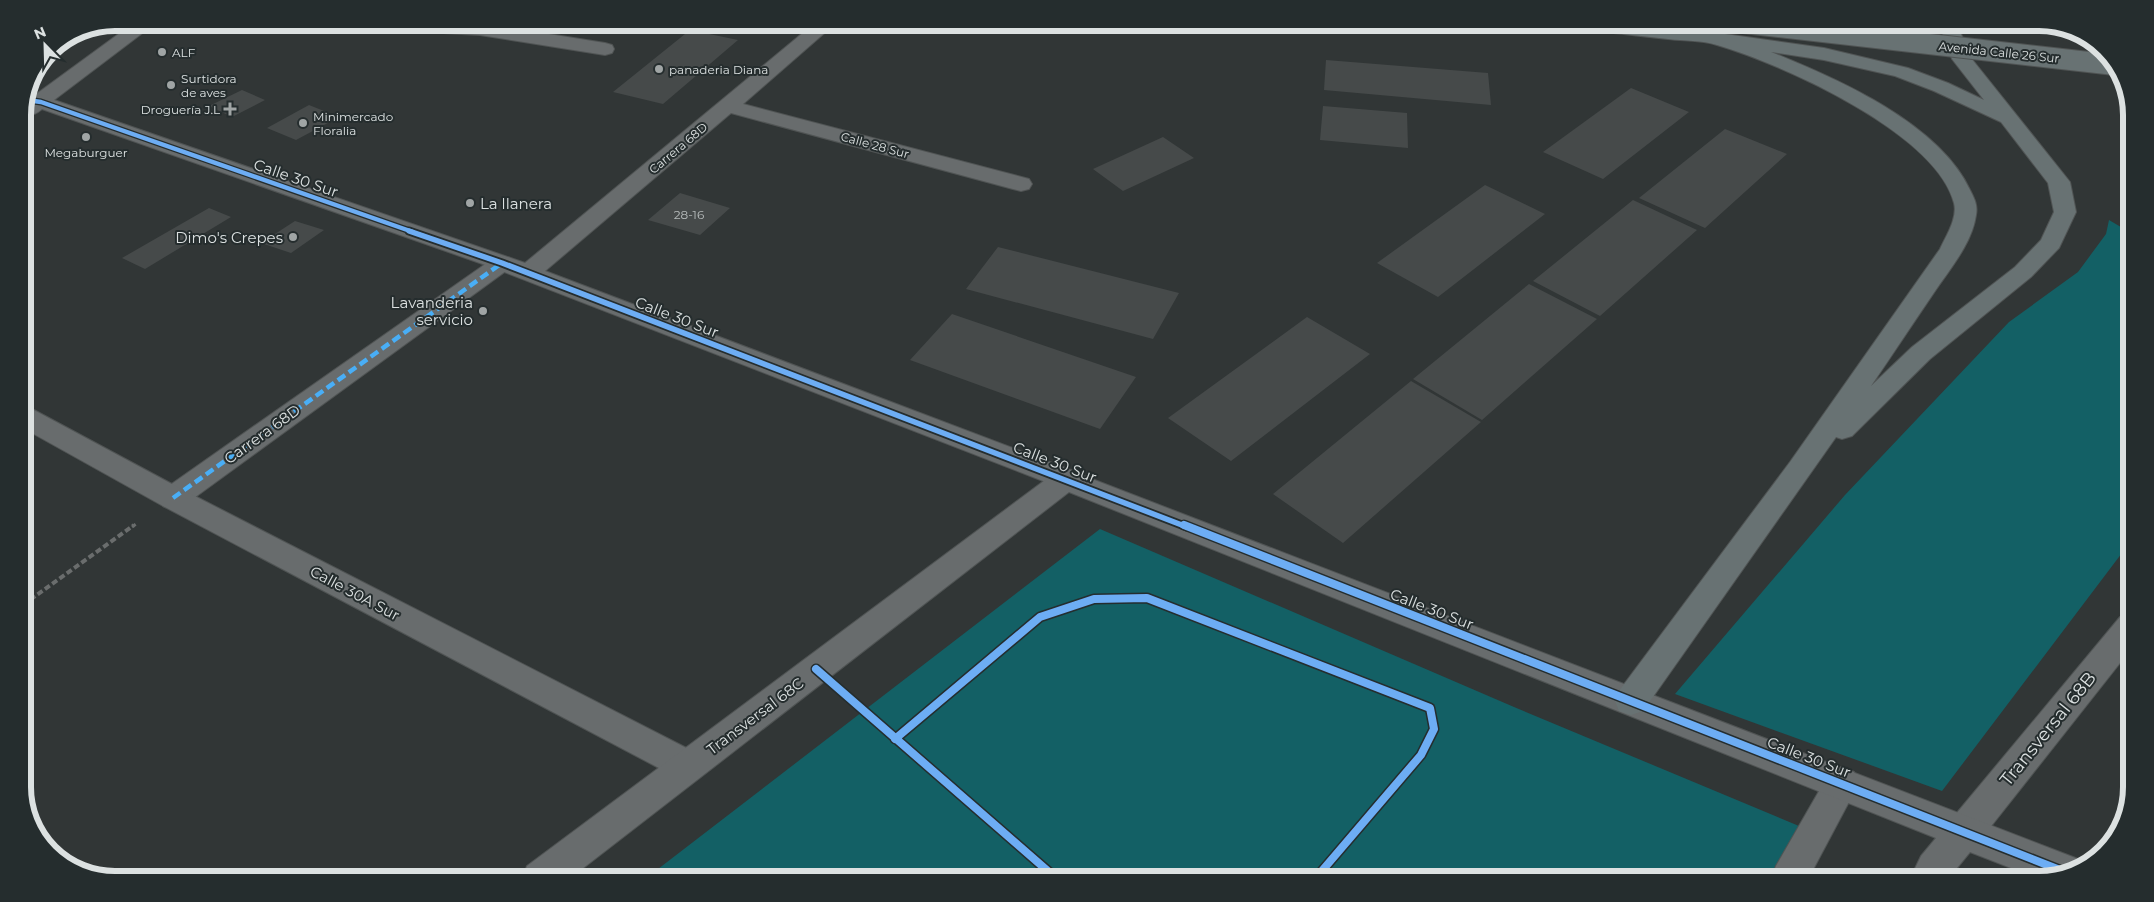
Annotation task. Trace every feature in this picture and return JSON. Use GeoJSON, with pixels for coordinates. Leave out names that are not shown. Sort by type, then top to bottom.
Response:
{"type":"FeatureCollection","features":[{"type":"Feature","properties":{"kind":"main road","name":"Avenida Calle 26 Sur"},"geometry":{"type":"LineString","coordinates":[[1727,31],[2106,65]]}},
{"type":"Feature","properties":{"kind":"main road"},"geometry":{"type":"LineString","coordinates":[[1727,31],[1901,72],[1940,87],[2013,122]]}},
{"type":"Feature","properties":{"kind":"main road"},"geometry":{"type":"LineString","coordinates":[[1630,701],[1800,469],[1951,250],[1963,223],[1965,204],[1957,182],[1940,161],[1897,124],[1857,100],[1727,31]]}},
{"type":"Feature","properties":{"kind":"main road"},"geometry":{"type":"LineString","coordinates":[[1800,469],[1920,353],[2023,272],[2051,243],[2065,212],[2058,182],[2013,122],[1962,60],[1951,31]]}},
{"type":"Feature","properties":{"kind":"street"},"geometry":{"type":"LineString","coordinates":[[32,103],[135,31]]}},
{"type":"Feature","properties":{"kind":"street"},"geometry":{"type":"LineString","coordinates":[[492,31],[605,49]]}},
{"type":"Feature","properties":{"kind":"street","name":"Carrera 68D"},"geometry":{"type":"LineString","coordinates":[[528,273],[817,31]]}},
{"type":"Feature","properties":{"kind":"street","name":"Calle 30 Sur"},"geometry":{"type":"LineString","coordinates":[[32,106],[502,263],[1066,479],[2056,868]]}},
{"type":"Feature","properties":{"kind":"street","name":"Calle 28 Sur"},"geometry":{"type":"LineString","coordinates":[[728,106],[1021,184]]}},
{"type":"Feature","properties":{"kind":"street","name":"Carrera 68D"},"geometry":{"type":"LineString","coordinates":[[173,498],[502,263]]}},
{"type":"Feature","properties":{"kind":"street","name":"Calle 30A Sur"},"geometry":{"type":"LineString","coordinates":[[31,420],[173,498],[688,766]]}},
{"type":"Feature","properties":{"kind":"street","name":"Transversal 68C"},"geometry":{"type":"LineString","coordinates":[[552,871],[1066,479]]}},
{"type":"Feature","properties":{"kind":"street","name":"Transversal 68B"},"geometry":{"type":"LineString","coordinates":[[1932,871],[2123,638]]}},
{"type":"Feature","properties":{"kind":"street"},"geometry":{"type":"LineString","coordinates":[[1794,871],[1842,783]]}},
{"type":"Feature","properties":{"kind":"path"},"geometry":{"type":"LineString","coordinates":[[31,599],[173,498]]}},
{"type":"Feature","properties":{"kind":"shaded area"},"geometry":{"type":"Polygon","coordinates":[[[2109,220],[2123,228],[2123,552],[1942,791],[1675,694],[1845,495],[2009,322],[2078,272],[2106,234],[2109,220]]]}},
{"type":"Feature","properties":{"kind":"shaded area"},"geometry":{"type":"Polygon","coordinates":[[[1100,529],[1514,707],[1799,826],[1773,871],[655,871],[1100,529]]]}},
{"type":"Feature","properties":{"kind":"building"},"geometry":{"type":"Polygon","coordinates":[[[689,31],[738,40],[663,104],[613,92],[689,31]]]}},
{"type":"Feature","properties":{"kind":"building"},"geometry":{"type":"Polygon","coordinates":[[[1326,60],[1488,73],[1491,105],[1324,90],[1326,60]]]}},
{"type":"Feature","properties":{"kind":"building"},"geometry":{"type":"Polygon","coordinates":[[[1631,88],[1689,112],[1603,179],[1543,152],[1631,88]]]}},
{"type":"Feature","properties":{"kind":"building"},"geometry":{"type":"Polygon","coordinates":[[[242,90],[265,100],[232,117],[209,106],[242,90]]]}},
{"type":"Feature","properties":{"kind":"building","name":"Minimercado Floralia"},"geometry":{"type":"Polygon","coordinates":[[[309,105],[339,117],[296,140],[267,128],[309,105]]]}},
{"type":"Feature","properties":{"kind":"building"},"geometry":{"type":"Polygon","coordinates":[[[1323,106],[1407,113],[1408,148],[1320,140],[1323,106]]]}},
{"type":"Feature","properties":{"kind":"building"},"geometry":{"type":"Polygon","coordinates":[[[1725,129],[1787,154],[1705,228],[1639,198],[1725,129]]]}},
{"type":"Feature","properties":{"kind":"building"},"geometry":{"type":"Polygon","coordinates":[[[1163,137],[1194,158],[1123,191],[1093,169],[1163,137]]]}},
{"type":"Feature","properties":{"kind":"building"},"geometry":{"type":"Polygon","coordinates":[[[1485,185],[1545,214],[1438,297],[1377,263],[1485,185]]]}},
{"type":"Feature","properties":{"kind":"building"},"geometry":{"type":"Polygon","coordinates":[[[680,193],[730,208],[700,235],[648,220],[680,193]]]}},
{"type":"Feature","properties":{"kind":"building"},"geometry":{"type":"Polygon","coordinates":[[[1633,200],[1697,230],[1600,316],[1533,281],[1633,200]]]}},
{"type":"Feature","properties":{"kind":"building"},"geometry":{"type":"Polygon","coordinates":[[[209,208],[231,217],[145,269],[122,258],[209,208]]]}},
{"type":"Feature","properties":{"kind":"building","name":"Dimo's Crepes"},"geometry":{"type":"Polygon","coordinates":[[[295,221],[324,230],[291,253],[261,243],[295,221]]]}},
{"type":"Feature","properties":{"kind":"building"},"geometry":{"type":"Polygon","coordinates":[[[998,247],[1179,293],[1153,339],[966,289],[998,247]]]}},
{"type":"Feature","properties":{"kind":"building"},"geometry":{"type":"Polygon","coordinates":[[[1529,284],[1597,319],[1482,420],[1413,379],[1529,284]]]}},
{"type":"Feature","properties":{"kind":"building"},"geometry":{"type":"Polygon","coordinates":[[[952,314],[1136,377],[1100,429],[910,360],[952,314]]]}},
{"type":"Feature","properties":{"kind":"building"},"geometry":{"type":"Polygon","coordinates":[[[1307,317],[1370,354],[1231,461],[1168,418],[1307,317]]]}},
{"type":"Feature","properties":{"kind":"building"},"geometry":{"type":"Polygon","coordinates":[[[1411,381],[1481,422],[1343,543],[1273,494],[1411,381]]]}},
{"type":"Feature","properties":{"kind":"marked path"},"geometry":{"type":"LineString","coordinates":[[173,498],[502,263]]}},
{"type":"Feature","properties":{"kind":"cycle path"},"geometry":{"type":"LineString","coordinates":[[33,101],[41,102],[502,263],[1066,479],[2056,868]]}},
{"type":"Feature","properties":{"kind":"cycle path"},"geometry":{"type":"LineString","coordinates":[[895,739],[1040,617],[1094,599],[1147,598],[1430,708],[1434,729],[1421,755],[1322,871]]}},
{"type":"Feature","properties":{"kind":"cycle path"},"geometry":{"type":"LineString","coordinates":[[816,669],[1048,871]]}},
{"type":"Feature","properties":{"kind":"place","name":"ALF"},"geometry":{"type":"Point","coordinates":[162,52]}},
{"type":"Feature","properties":{"kind":"place","name":"panaderia Diana"},"geometry":{"type":"Point","coordinates":[659,69]}},
{"type":"Feature","properties":{"kind":"place","name":"Surtidora de aves"},"geometry":{"type":"Point","coordinates":[171,85]}},
{"type":"Feature","properties":{"kind":"place","name":"Droguería J.L"},"geometry":{"type":"Point","coordinates":[230,109]}},
{"type":"Feature","properties":{"kind":"place","name":"Minimercado Floralia"},"geometry":{"type":"Point","coordinates":[303,123]}},
{"type":"Feature","properties":{"kind":"place","name":"Megaburguer"},"geometry":{"type":"Point","coordinates":[86,137]}},
{"type":"Feature","properties":{"kind":"place","name":"La llanera"},"geometry":{"type":"Point","coordinates":[470,203]}},
{"type":"Feature","properties":{"kind":"place","name":"Dimo's Crepes"},"geometry":{"type":"Point","coordinates":[293,237]}},
{"type":"Feature","properties":{"kind":"place","name":"Lavanderia servicio"},"geometry":{"type":"Point","coordinates":[483,311]}}]}
